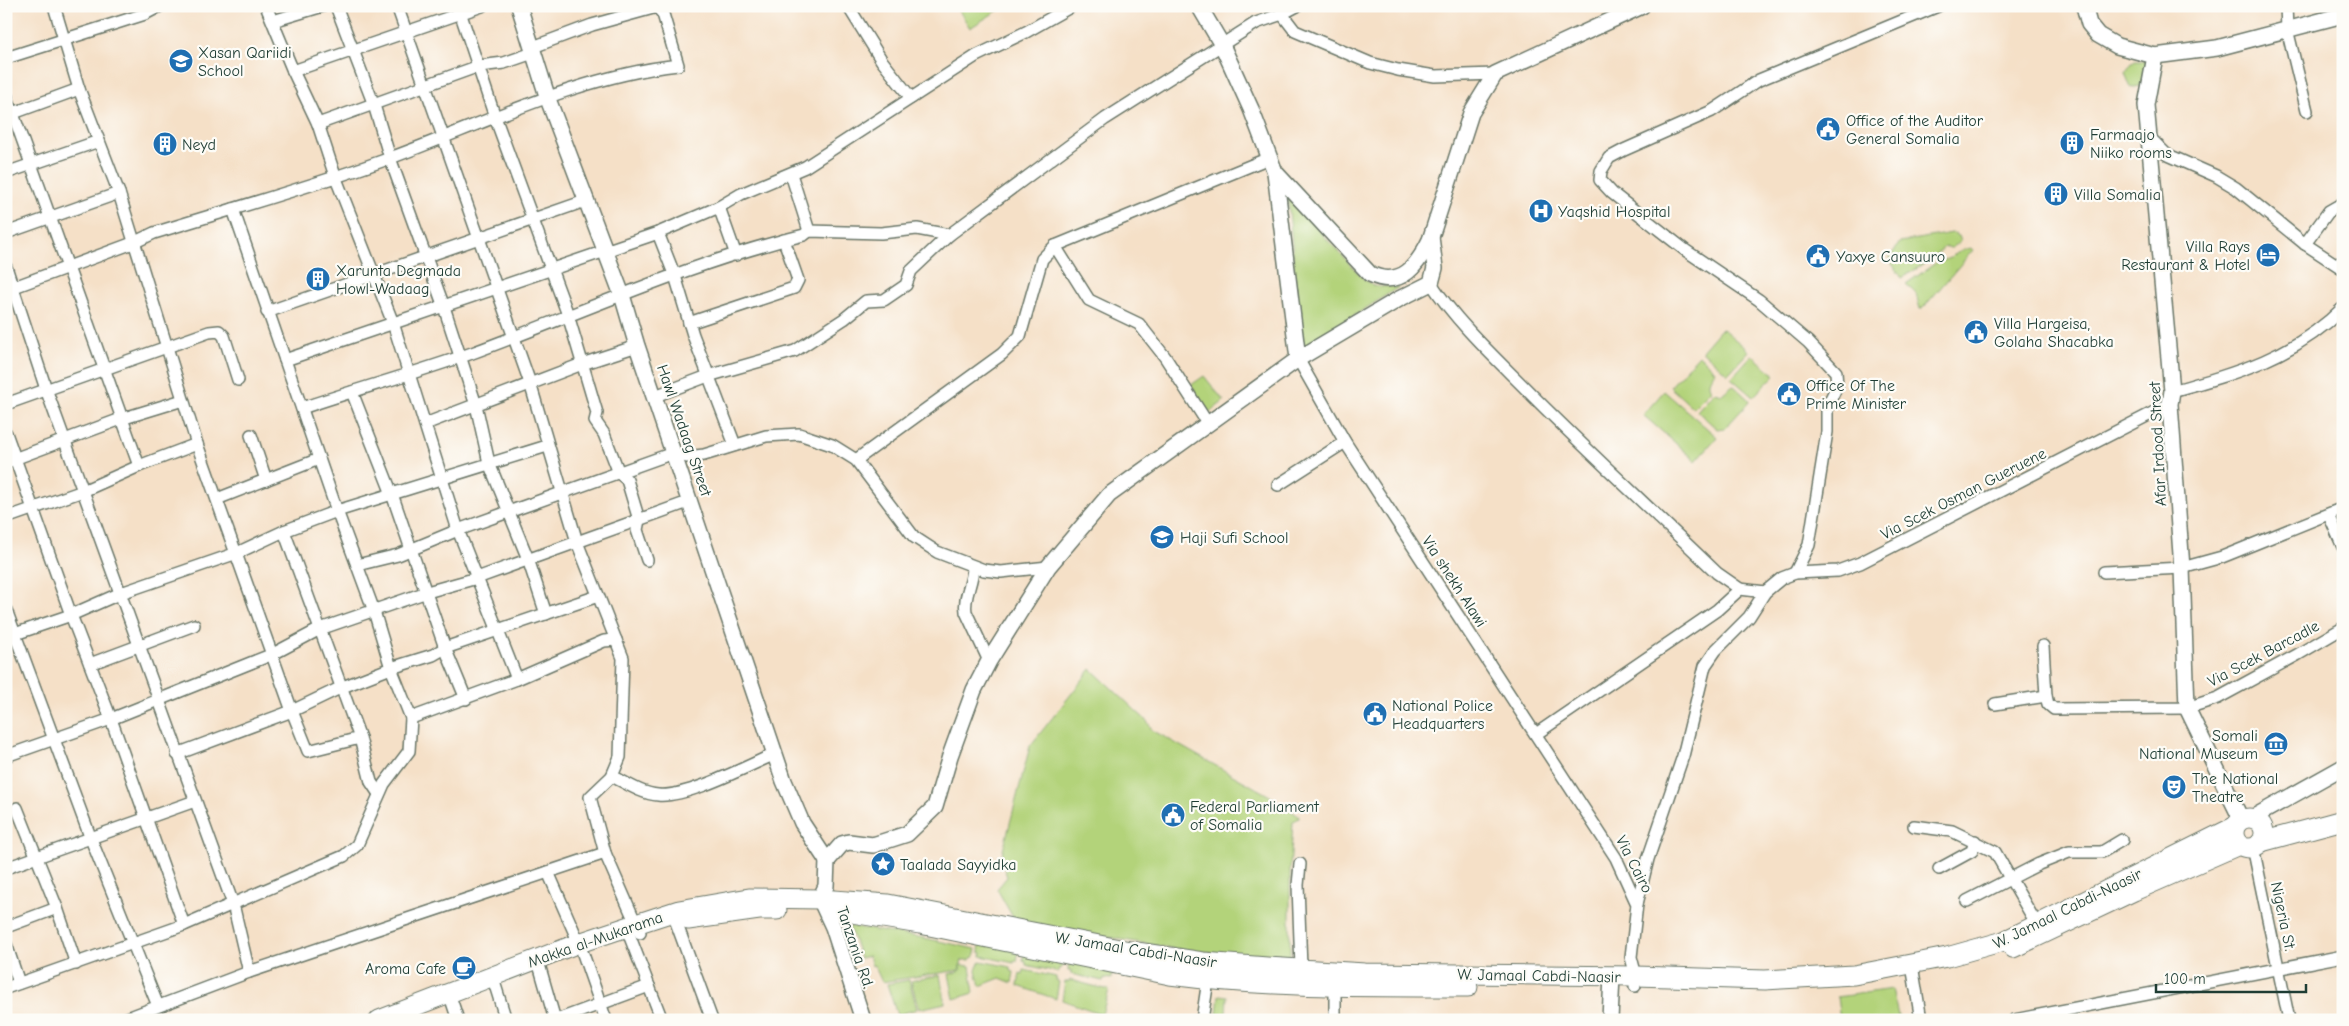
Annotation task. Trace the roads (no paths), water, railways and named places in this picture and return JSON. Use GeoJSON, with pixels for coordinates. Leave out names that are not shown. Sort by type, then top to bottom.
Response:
{"type":"FeatureCollection","features":[{"type":"Feature","properties":{"kind":"highway","name":"W. Jamaal Cabdi-Naasir"},"geometry":{"type":"LineString","coordinates":[[828,901],[986,931],[1170,975],[1208,980],[1269,976],[1301,968],[1365,973],[1827,988],[1988,958],[2040,929],[2134,891],[2247,833],[2343,820]]}},
{"type":"Feature","properties":{"kind":"highway","name":"Makka al-Mukarama"},"geometry":{"type":"LineString","coordinates":[[635,931],[679,910],[749,898],[828,901]]}},
{"type":"Feature","properties":{"kind":"highway","name":"Makka al-Mukarama"},"geometry":{"type":"LineString","coordinates":[[402,1017],[581,948],[635,931],[676,922],[828,901]]}},
{"type":"Feature","properties":{"kind":"highway","name":"W. Jamaal Cabdi-Naasir"},"geometry":{"type":"LineString","coordinates":[[986,931],[1166,956],[1269,976],[1335,986],[1622,981]]}},
{"type":"Feature","properties":{"kind":"highway","name":"Makka al-Mukarama"},"geometry":{"type":"LineString","coordinates":[[379,1020],[402,1017],[452,1002],[540,968],[581,948]]}},
{"type":"Feature","properties":{"kind":"street"},"geometry":{"type":"LineString","coordinates":[[54,6],[79,89],[119,194],[133,244],[197,444],[308,752],[360,738]]}},
{"type":"Feature","properties":{"kind":"street"},"geometry":{"type":"LineString","coordinates":[[6,58],[145,14],[160,6]]}},
{"type":"Feature","properties":{"kind":"street"},"geometry":{"type":"LineString","coordinates":[[266,6],[293,71],[318,124],[335,176],[393,323],[458,530],[496,631],[517,679]]}},
{"type":"Feature","properties":{"kind":"street"},"geometry":{"type":"LineString","coordinates":[[273,21],[323,6]]}},
{"type":"Feature","properties":{"kind":"street"},"geometry":{"type":"LineString","coordinates":[[336,6],[352,52],[374,105],[390,158],[444,307],[476,405],[489,463],[528,559],[546,614]]}},
{"type":"Feature","properties":{"kind":"street"},"geometry":{"type":"LineString","coordinates":[[396,6],[530,383],[547,446],[577,542],[623,658],[620,757],[612,776],[590,798],[605,853],[635,931],[649,986],[662,1020]]}},
{"type":"Feature","properties":{"kind":"street"},"geometry":{"type":"LineString","coordinates":[[293,71],[407,33],[459,10],[482,6]]}},
{"type":"Feature","properties":{"kind":"street","name":"Hawl Wadaag Street"},"geometry":{"type":"LineString","coordinates":[[519,6],[548,99],[588,200],[622,295],[637,346],[775,754],[802,823],[827,861]]}},
{"type":"Feature","properties":{"kind":"street"},"geometry":{"type":"LineString","coordinates":[[848,6],[882,61],[911,98]]}},
{"type":"Feature","properties":{"kind":"street"},"geometry":{"type":"LineString","coordinates":[[285,360],[658,233],[720,207],[742,194],[791,174],[976,56],[1026,32],[1072,6]]}},
{"type":"Feature","properties":{"kind":"street"},"geometry":{"type":"LineString","coordinates":[[1199,6],[1222,45],[1251,109],[1275,172],[1298,359]]}},
{"type":"Feature","properties":{"kind":"street"},"geometry":{"type":"LineString","coordinates":[[655,396],[708,376],[795,351],[844,320],[866,301],[884,300],[906,284],[911,271],[949,235],[1105,119],[1256,23],[1282,14],[1297,6]]}},
{"type":"Feature","properties":{"kind":"street"},"geometry":{"type":"LineString","coordinates":[[1282,14],[1295,31],[1370,63],[1435,76],[1495,74],[1642,6]]}},
{"type":"Feature","properties":{"kind":"street"},"geometry":{"type":"LineString","coordinates":[[1795,573],[1810,545],[1827,432],[1827,407],[1837,386],[1836,372],[1808,342],[1759,300],[1685,250],[1612,194],[1600,180],[1601,171],[1609,158],[1712,111],[1759,80],[1938,6]]}},
{"type":"Feature","properties":{"kind":"street"},"geometry":{"type":"LineString","coordinates":[[2084,6],[2089,24],[2098,36],[2117,46],[2156,56],[2217,48],[2343,15]]}},
{"type":"Feature","properties":{"kind":"street"},"geometry":{"type":"LineString","coordinates":[[2286,6],[2287,29],[2307,111]]}},
{"type":"Feature","properties":{"kind":"street"},"geometry":{"type":"LineString","coordinates":[[10,289],[68,266],[133,244],[154,233],[390,158],[495,117],[610,78],[652,68],[678,65],[663,14],[657,7],[592,25],[533,47],[530,54],[504,63],[479,66],[318,124]]}},
{"type":"Feature","properties":{"kind":"street"},"geometry":{"type":"LineString","coordinates":[[459,10],[495,117],[568,316],[596,413],[595,421],[604,434],[619,473],[627,480],[639,520],[637,530],[647,560]]}},
{"type":"Feature","properties":{"kind":"street","name":"Afar Irdood Street"},"geometry":{"type":"LineString","coordinates":[[2156,56],[2146,105],[2171,397],[2182,568],[2187,708],[2247,833]]}},
{"type":"Feature","properties":{"kind":"street"},"geometry":{"type":"LineString","coordinates":[[1275,172],[1370,274],[1381,279],[1394,280],[1408,272],[1421,259],[1431,238],[1471,113],[1495,74]]}},
{"type":"Feature","properties":{"kind":"street"},"geometry":{"type":"LineString","coordinates":[[10,114],[79,89]]}},
{"type":"Feature","properties":{"kind":"street"},"geometry":{"type":"LineString","coordinates":[[6,94],[10,114],[32,165],[139,466]]}},
{"type":"Feature","properties":{"kind":"street"},"geometry":{"type":"LineString","coordinates":[[2150,137],[2166,154],[2216,176],[2236,188],[2304,244],[2343,269]]}},
{"type":"Feature","properties":{"kind":"street"},"geometry":{"type":"LineString","coordinates":[[6,173],[99,141]]}},
{"type":"Feature","properties":{"kind":"street"},"geometry":{"type":"LineString","coordinates":[[856,460],[1002,354],[1020,336],[1042,259],[1055,246],[1269,158]]}},
{"type":"Feature","properties":{"kind":"street"},"geometry":{"type":"LineString","coordinates":[[791,174],[809,231]]}},
{"type":"Feature","properties":{"kind":"street"},"geometry":{"type":"LineString","coordinates":[[6,232],[119,194]]}},
{"type":"Feature","properties":{"kind":"street"},"geometry":{"type":"LineString","coordinates":[[267,312],[477,237],[588,200]]}},
{"type":"Feature","properties":{"kind":"street"},"geometry":{"type":"LineString","coordinates":[[2304,244],[2329,211],[2343,203]]}},
{"type":"Feature","properties":{"kind":"street"},"geometry":{"type":"LineString","coordinates":[[720,207],[736,255]]}},
{"type":"Feature","properties":{"kind":"street"},"geometry":{"type":"LineString","coordinates":[[6,988],[184,926],[344,856],[357,845],[384,784],[409,751],[411,718],[391,668],[374,611],[337,511],[232,209]]}},
{"type":"Feature","properties":{"kind":"street"},"geometry":{"type":"LineString","coordinates":[[302,408],[459,356],[675,276],[736,255],[804,235],[809,231],[880,232],[916,228],[949,235]]}},
{"type":"Feature","properties":{"kind":"street"},"geometry":{"type":"LineString","coordinates":[[658,233],[675,276],[708,376],[735,446]]}},
{"type":"Feature","properties":{"kind":"street"},"geometry":{"type":"LineString","coordinates":[[827,861],[842,844],[848,842],[873,845],[907,834],[935,807],[950,756],[968,706],[989,661],[1048,567],[1109,496],[1298,359],[1431,282],[1435,268],[1431,238]]}},
{"type":"Feature","properties":{"kind":"street"},"geometry":{"type":"LineString","coordinates":[[689,323],[794,288],[798,280],[784,240]]}},
{"type":"Feature","properties":{"kind":"street"},"geometry":{"type":"LineString","coordinates":[[1055,246],[1089,300],[1139,324],[1165,357],[1208,424]]}},
{"type":"Feature","properties":{"kind":"street"},"geometry":{"type":"LineString","coordinates":[[6,267],[10,289],[121,593],[137,646],[232,904],[249,972]]}},
{"type":"Feature","properties":{"kind":"street"},"geometry":{"type":"LineString","coordinates":[[1431,282],[1446,305],[1540,403],[1717,573],[1740,589],[1766,592]]}},
{"type":"Feature","properties":{"kind":"street","name":"Via Scek Osman Gueruene"},"geometry":{"type":"LineString","coordinates":[[1637,904],[1648,859],[1683,756],[1705,666],[1716,650],[1749,617],[1766,592],[1782,578],[1795,573],[1838,572],[1860,563],[2171,397],[2273,359],[2313,334],[2343,308]]}},
{"type":"Feature","properties":{"kind":"street"},"geometry":{"type":"LineString","coordinates":[[6,404],[208,332],[219,331],[224,336],[238,380]]}},
{"type":"Feature","properties":{"kind":"street"},"geometry":{"type":"LineString","coordinates":[[425,424],[530,383],[637,346]]}},
{"type":"Feature","properties":{"kind":"street","name":"Via shekh Alawi"},"geometry":{"type":"LineString","coordinates":[[1298,359],[1345,442],[1590,819]]}},
{"type":"Feature","properties":{"kind":"street"},"geometry":{"type":"LineString","coordinates":[[352,392],[392,494],[445,648],[466,699]]}},
{"type":"Feature","properties":{"kind":"street"},"geometry":{"type":"LineString","coordinates":[[11,460],[121,419],[183,400]]}},
{"type":"Feature","properties":{"kind":"street"},"geometry":{"type":"LineString","coordinates":[[6,433],[11,460],[32,508],[111,719],[184,926]]}},
{"type":"Feature","properties":{"kind":"street"},"geometry":{"type":"LineString","coordinates":[[358,565],[398,555],[458,530],[674,453],[687,457],[774,435],[799,434],[832,445],[856,460],[914,536],[937,552],[973,567],[1001,572],[1048,567]]}},
{"type":"Feature","properties":{"kind":"street"},"geometry":{"type":"LineString","coordinates":[[251,435],[266,480]]}},
{"type":"Feature","properties":{"kind":"street"},"geometry":{"type":"LineString","coordinates":[[1278,485],[1345,442]]}},
{"type":"Feature","properties":{"kind":"street"},"geometry":{"type":"LineString","coordinates":[[6,518],[83,491],[139,466],[197,444]]}},
{"type":"Feature","properties":{"kind":"street"},"geometry":{"type":"LineString","coordinates":[[11,636],[121,593],[237,553],[284,531],[337,511],[547,446]]}},
{"type":"Feature","properties":{"kind":"street"},"geometry":{"type":"LineString","coordinates":[[217,499],[319,458]]}},
{"type":"Feature","properties":{"kind":"street"},"geometry":{"type":"LineString","coordinates":[[6,756],[111,719],[273,654],[320,629],[427,592],[477,578],[691,501]]}},
{"type":"Feature","properties":{"kind":"street"},"geometry":{"type":"LineString","coordinates":[[2104,572],[2182,568],[2222,557],[2343,508]]}},
{"type":"Feature","properties":{"kind":"street"},"geometry":{"type":"LineString","coordinates":[[2329,515],[2343,547]]}},
{"type":"Feature","properties":{"kind":"street"},"geometry":{"type":"LineString","coordinates":[[284,531],[340,688],[360,738],[371,782],[379,794]]}},
{"type":"Feature","properties":{"kind":"street"},"geometry":{"type":"LineString","coordinates":[[973,567],[971,587],[964,604],[989,661]]}},
{"type":"Feature","properties":{"kind":"street"},"geometry":{"type":"LineString","coordinates":[[1536,734],[1717,610],[1740,589]]}},
{"type":"Feature","properties":{"kind":"street"},"geometry":{"type":"LineString","coordinates":[[177,754],[292,710],[340,688],[391,668],[433,655],[445,648],[598,596]]}},
{"type":"Feature","properties":{"kind":"street"},"geometry":{"type":"LineString","coordinates":[[6,610],[11,636],[158,1006]]}},
{"type":"Feature","properties":{"kind":"street"},"geometry":{"type":"LineString","coordinates":[[90,664],[194,625]]}},
{"type":"Feature","properties":{"kind":"street","name":"Via Scek Barcadle"},"geometry":{"type":"LineString","coordinates":[[2046,696],[2048,704],[2054,709],[2187,708],[2218,698],[2343,628]]}},
{"type":"Feature","properties":{"kind":"street"},"geometry":{"type":"LineString","coordinates":[[411,718],[517,679],[604,641],[616,640]]}},
{"type":"Feature","properties":{"kind":"street"},"geometry":{"type":"LineString","coordinates":[[1995,704],[2046,696],[2043,646]]}},
{"type":"Feature","properties":{"kind":"street"},"geometry":{"type":"LineString","coordinates":[[612,776],[641,790],[657,795],[669,795],[691,789],[775,754]]}},
{"type":"Feature","properties":{"kind":"street"},"geometry":{"type":"LineString","coordinates":[[2247,833],[2343,767]]}},
{"type":"Feature","properties":{"kind":"street"},"geometry":{"type":"LineString","coordinates":[[6,868],[195,801]]}},
{"type":"Feature","properties":{"kind":"street"},"geometry":{"type":"LineString","coordinates":[[17,808],[57,908],[76,964]]}},
{"type":"Feature","properties":{"kind":"street","name":"Via Cairo"},"geometry":{"type":"LineString","coordinates":[[1590,819],[1616,858],[1637,904],[1630,957],[1610,1020]]}},
{"type":"Feature","properties":{"kind":"street"},"geometry":{"type":"LineString","coordinates":[[1914,826],[1952,831],[1995,852],[2040,929]]}},
{"type":"Feature","properties":{"kind":"street","name":"Nigeria St."},"geometry":{"type":"LineString","coordinates":[[2247,833],[2289,1020]]}},
{"type":"Feature","properties":{"kind":"street"},"geometry":{"type":"LineString","coordinates":[[1967,901],[2011,877],[2069,852],[2102,852],[2122,840]]}},
{"type":"Feature","properties":{"kind":"street"},"geometry":{"type":"LineString","coordinates":[[1938,869],[1972,851],[1975,841]]}},
{"type":"Feature","properties":{"kind":"street"},"geometry":{"type":"LineString","coordinates":[[122,1020],[249,972],[605,853]]}},
{"type":"Feature","properties":{"kind":"street","name":"Tanzania Rd."},"geometry":{"type":"LineString","coordinates":[[827,861],[828,901],[862,1020]]}},
{"type":"Feature","properties":{"kind":"street"},"geometry":{"type":"LineString","coordinates":[[1300,864],[1298,885],[1301,968]]}},
{"type":"Feature","properties":{"kind":"street"},"geometry":{"type":"LineString","coordinates":[[548,872],[581,948],[606,1020]]}},
{"type":"Feature","properties":{"kind":"street","name":"Tanzania Rd."},"geometry":{"type":"LineString","coordinates":[[828,901],[872,1020]]}},
{"type":"Feature","properties":{"kind":"street"},"geometry":{"type":"LineString","coordinates":[[6,927],[57,908]]}},
{"type":"Feature","properties":{"kind":"street"},"geometry":{"type":"LineString","coordinates":[[676,922],[712,1020]]}},
{"type":"Feature","properties":{"kind":"street"},"geometry":{"type":"LineString","coordinates":[[6,944],[19,983]]}},
{"type":"Feature","properties":{"kind":"street"},"geometry":{"type":"LineString","coordinates":[[2014,1020],[2041,1017],[2343,956]]}},
{"type":"Feature","properties":{"kind":"street"},"geometry":{"type":"LineString","coordinates":[[540,968],[556,1020],[649,986]]}},
{"type":"Feature","properties":{"kind":"street"},"geometry":{"type":"LineString","coordinates":[[1913,971],[1921,1020]]}},
{"type":"Feature","properties":{"kind":"street"},"geometry":{"type":"LineString","coordinates":[[1202,1020],[1208,980]]}},
{"type":"Feature","properties":{"kind":"street"},"geometry":{"type":"LineString","coordinates":[[495,985],[506,1020]]}},
{"type":"Feature","properties":{"kind":"street"},"geometry":{"type":"LineString","coordinates":[[1335,986],[1335,1020]]}},
{"type":"Feature","properties":{"kind":"street"},"geometry":{"type":"LineString","coordinates":[[452,1002],[458,1020]]}},
{"type":"Feature","properties":{"kind":"place","name":"Xasan Qariidi School"},"geometry":{"type":"Point","coordinates":[181,61]}},
{"type":"Feature","properties":{"kind":"place","name":"Office of the Auditor General Somalia"},"geometry":{"type":"Point","coordinates":[1828,129]}},
{"type":"Feature","properties":{"kind":"place","name":"Farmaajo Niiko rooms"},"geometry":{"type":"Point","coordinates":[2072,143]}},
{"type":"Feature","properties":{"kind":"place","name":"Neyd"},"geometry":{"type":"Point","coordinates":[165,144]}},
{"type":"Feature","properties":{"kind":"place","name":"Villa Somalia"},"geometry":{"type":"Point","coordinates":[2056,194]}},
{"type":"Feature","properties":{"kind":"place","name":"Yaqshid Hospital"},"geometry":{"type":"Point","coordinates":[1541,211]}},
{"type":"Feature","properties":{"kind":"place","name":"Villa Rays Restaurant & Hotel"},"geometry":{"type":"Point","coordinates":[2268,255]}},
{"type":"Feature","properties":{"kind":"place","name":"Yaxye Cansuuro"},"geometry":{"type":"Point","coordinates":[1818,256]}},
{"type":"Feature","properties":{"kind":"place","name":"Xarunta Degmada Howl-Wadaag"},"geometry":{"type":"Point","coordinates":[318,279]}},
{"type":"Feature","properties":{"kind":"place","name":"Villa Hargeisa, Golaha Shacabka"},"geometry":{"type":"Point","coordinates":[1976,332]}},
{"type":"Feature","properties":{"kind":"place","name":"Office Of The Prime Minister"},"geometry":{"type":"Point","coordinates":[1789,394]}},
{"type":"Feature","properties":{"kind":"place","name":"Haji Sufi School"},"geometry":{"type":"Point","coordinates":[1162,537]}},
{"type":"Feature","properties":{"kind":"place","name":"National Police Headquarters"},"geometry":{"type":"Point","coordinates":[1375,714]}},
{"type":"Feature","properties":{"kind":"place","name":"Somali National Museum"},"geometry":{"type":"Point","coordinates":[2276,744]}},
{"type":"Feature","properties":{"kind":"place","name":"The National Theatre"},"geometry":{"type":"Point","coordinates":[2174,787]}},
{"type":"Feature","properties":{"kind":"place","name":"Federal Parliament of Somalia"},"geometry":{"type":"Point","coordinates":[1173,815]}},
{"type":"Feature","properties":{"kind":"place","name":"Taalada Sayyidka"},"geometry":{"type":"Point","coordinates":[883,864]}},
{"type":"Feature","properties":{"kind":"place","name":"Aroma Cafe"},"geometry":{"type":"Point","coordinates":[464,968]}}]}
